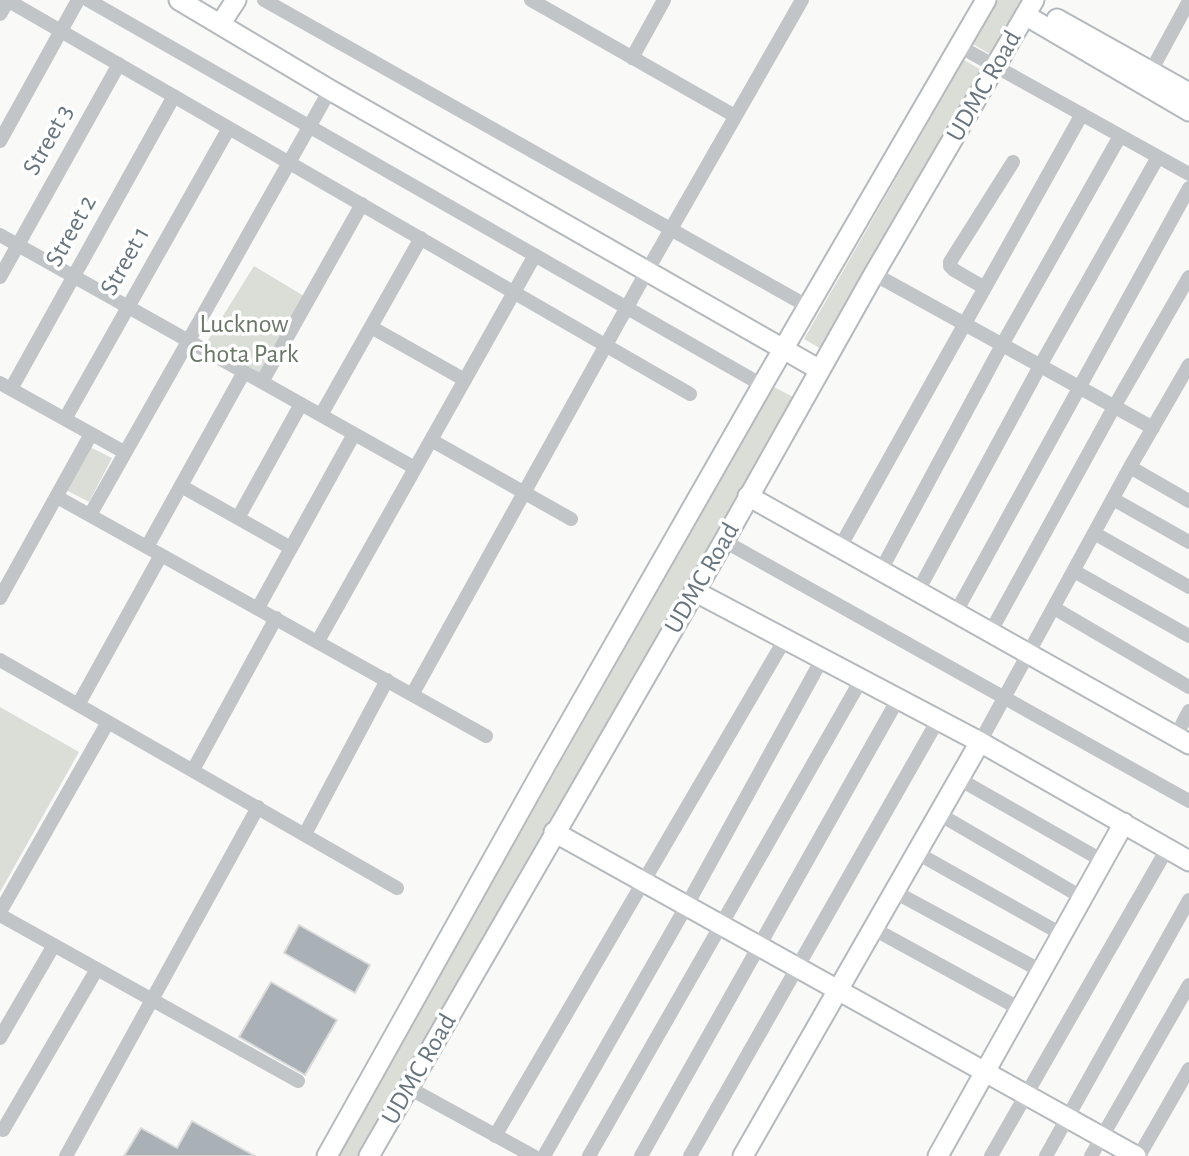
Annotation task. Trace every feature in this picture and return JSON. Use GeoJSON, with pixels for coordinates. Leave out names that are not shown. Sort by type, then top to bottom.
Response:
{"type":"FeatureCollection","features":[{"type":"Feature","properties":{"kind":"street"},"geometry":{"type":"LineString","coordinates":[[0,14],[7,0],[690,394]]}},
{"type":"Feature","properties":{"kind":"street"},"geometry":{"type":"LineString","coordinates":[[0,141],[78,0]]}},
{"type":"Feature","properties":{"kind":"street"},"geometry":{"type":"LineString","coordinates":[[88,0],[762,385]]}},
{"type":"Feature","properties":{"kind":"street"},"geometry":{"type":"LineString","coordinates":[[179,0],[330,90],[820,370]]}},
{"type":"Feature","properties":{"kind":"street"},"geometry":{"type":"LineString","coordinates":[[221,23],[236,0]]}},
{"type":"Feature","properties":{"kind":"street"},"geometry":{"type":"LineString","coordinates":[[264,0],[807,306]]}},
{"type":"Feature","properties":{"kind":"street"},"geometry":{"type":"LineString","coordinates":[[531,0],[736,116]]}},
{"type":"Feature","properties":{"kind":"street"},"geometry":{"type":"LineString","coordinates":[[632,58],[664,0]]}},
{"type":"Feature","properties":{"kind":"street"},"geometry":{"type":"LineString","coordinates":[[413,694],[606,345],[802,0]]}},
{"type":"Feature","properties":{"kind":"street","name":"UDMC Road"},"geometry":{"type":"LineString","coordinates":[[327,1156],[807,306],[986,0]]}},
{"type":"Feature","properties":{"kind":"street"},"geometry":{"type":"LineString","coordinates":[[1150,71],[1189,1]]}},
{"type":"Feature","properties":{"kind":"street"},"geometry":{"type":"LineString","coordinates":[[1030,6],[1189,93]]}},
{"type":"Feature","properties":{"kind":"street"},"geometry":{"type":"LineString","coordinates":[[1030,6],[1189,111]]}},
{"type":"Feature","properties":{"kind":"street","name":"UDMC Road"},"geometry":{"type":"LineString","coordinates":[[369,1156],[1030,6]]}},
{"type":"Feature","properties":{"kind":"street"},"geometry":{"type":"LineString","coordinates":[[959,46],[1189,174]]}},
{"type":"Feature","properties":{"kind":"street","name":"Street 3"},"geometry":{"type":"LineString","coordinates":[[0,277],[119,64]]}},
{"type":"Feature","properties":{"kind":"street"},"geometry":{"type":"LineString","coordinates":[[90,515],[330,90]]}},
{"type":"Feature","properties":{"kind":"street","name":"Street 2"},"geometry":{"type":"LineString","coordinates":[[5,386],[74,276],[174,96]]}},
{"type":"Feature","properties":{"kind":"street"},"geometry":{"type":"LineString","coordinates":[[840,547],[1082,114]]}},
{"type":"Feature","properties":{"kind":"street","name":"Street 1"},"geometry":{"type":"LineString","coordinates":[[65,419],[229,128]]}},
{"type":"Feature","properties":{"kind":"street"},"geometry":{"type":"LineString","coordinates":[[881,570],[1002,345],[1120,136]]}},
{"type":"Feature","properties":{"kind":"street"},"geometry":{"type":"LineString","coordinates":[[918,591],[1040,366],[1158,157]]}},
{"type":"Feature","properties":{"kind":"street"},"geometry":{"type":"LineString","coordinates":[[984,287],[954,270],[950,262],[1013,162]]}},
{"type":"Feature","properties":{"kind":"street"},"geometry":{"type":"LineString","coordinates":[[956,612],[1189,188]]}},
{"type":"Feature","properties":{"kind":"street"},"geometry":{"type":"LineString","coordinates":[[262,382],[362,204]]}},
{"type":"Feature","properties":{"kind":"street"},"geometry":{"type":"LineString","coordinates":[[0,235],[415,468]]}},
{"type":"Feature","properties":{"kind":"street"},"geometry":{"type":"LineString","coordinates":[[321,415],[421,238]]}},
{"type":"Feature","properties":{"kind":"street"},"geometry":{"type":"LineString","coordinates":[[318,641],[535,255]]}},
{"type":"Feature","properties":{"kind":"street"},"geometry":{"type":"LineString","coordinates":[[874,274],[1153,428]]}},
{"type":"Feature","properties":{"kind":"street"},"geometry":{"type":"LineString","coordinates":[[991,631],[1189,276]]}},
{"type":"Feature","properties":{"kind":"street"},"geometry":{"type":"LineString","coordinates":[[371,327],[465,380]]}},
{"type":"Feature","properties":{"kind":"street"},"geometry":{"type":"LineString","coordinates":[[743,1156],[980,742],[1130,467],[1189,365]]}},
{"type":"Feature","properties":{"kind":"street"},"geometry":{"type":"LineString","coordinates":[[78,705],[154,551],[181,486],[244,372]]}},
{"type":"Feature","properties":{"kind":"street"},"geometry":{"type":"LineString","coordinates":[[5,386],[124,452]]}},
{"type":"Feature","properties":{"kind":"street"},"geometry":{"type":"LineString","coordinates":[[238,518],[301,404]]}},
{"type":"Feature","properties":{"kind":"street"},"geometry":{"type":"LineString","coordinates":[[2,590],[91,434]]}},
{"type":"Feature","properties":{"kind":"street"},"geometry":{"type":"LineString","coordinates":[[258,608],[354,434]]}},
{"type":"Feature","properties":{"kind":"street"},"geometry":{"type":"LineString","coordinates":[[431,440],[571,519]]}},
{"type":"Feature","properties":{"kind":"street"},"geometry":{"type":"LineString","coordinates":[[1130,467],[1189,500]]}},
{"type":"Feature","properties":{"kind":"street"},"geometry":{"type":"LineString","coordinates":[[181,486],[291,548]]}},
{"type":"Feature","properties":{"kind":"street"},"geometry":{"type":"LineString","coordinates":[[748,496],[1182,740],[1189,711]]}},
{"type":"Feature","properties":{"kind":"street"},"geometry":{"type":"LineString","coordinates":[[57,497],[486,736]]}},
{"type":"Feature","properties":{"kind":"street"},"geometry":{"type":"LineString","coordinates":[[1113,499],[1189,542]]}},
{"type":"Feature","properties":{"kind":"street"},"geometry":{"type":"LineString","coordinates":[[1094,533],[1189,587]]}},
{"type":"Feature","properties":{"kind":"street"},"geometry":{"type":"LineString","coordinates":[[724,541],[1189,801]]}},
{"type":"Feature","properties":{"kind":"street"},"geometry":{"type":"LineString","coordinates":[[1074,571],[1189,636]]}},
{"type":"Feature","properties":{"kind":"street"},"geometry":{"type":"LineString","coordinates":[[694,591],[980,742],[1189,861]]}},
{"type":"Feature","properties":{"kind":"street"},"geometry":{"type":"LineString","coordinates":[[1054,608],[1189,687]]}},
{"type":"Feature","properties":{"kind":"street"},"geometry":{"type":"LineString","coordinates":[[193,770],[276,618]]}},
{"type":"Feature","properties":{"kind":"street"},"geometry":{"type":"LineString","coordinates":[[495,1136],[785,639]]}},
{"type":"Feature","properties":{"kind":"street"},"geometry":{"type":"LineString","coordinates":[[544,1156],[687,905],[822,659]]}},
{"type":"Feature","properties":{"kind":"street"},"geometry":{"type":"LineString","coordinates":[[0,660],[397,887]]}},
{"type":"Feature","properties":{"kind":"street"},"geometry":{"type":"LineString","coordinates":[[305,834],[387,680]]}},
{"type":"Feature","properties":{"kind":"street"},"geometry":{"type":"LineString","coordinates":[[590,1156],[861,680]]}},
{"type":"Feature","properties":{"kind":"street"},"geometry":{"type":"LineString","coordinates":[[641,1156],[898,699]]}},
{"type":"Feature","properties":{"kind":"street"},"geometry":{"type":"LineString","coordinates":[[690,1156],[938,720]]}},
{"type":"Feature","properties":{"kind":"street"},"geometry":{"type":"LineString","coordinates":[[108,722],[0,913],[298,1081]]}},
{"type":"Feature","properties":{"kind":"street"},"geometry":{"type":"LineString","coordinates":[[959,779],[1103,861]]}},
{"type":"Feature","properties":{"kind":"street"},"geometry":{"type":"LineString","coordinates":[[66,1156],[258,807]]}},
{"type":"Feature","properties":{"kind":"street"},"geometry":{"type":"LineString","coordinates":[[939,814],[1083,898]]}},
{"type":"Feature","properties":{"kind":"street"},"geometry":{"type":"LineString","coordinates":[[938,1156],[1124,824]]}},
{"type":"Feature","properties":{"kind":"street"},"geometry":{"type":"LineString","coordinates":[[554,832],[1137,1156],[1189,1069]]}},
{"type":"Feature","properties":{"kind":"street"},"geometry":{"type":"LineString","coordinates":[[991,1156],[1167,849]]}},
{"type":"Feature","properties":{"kind":"street"},"geometry":{"type":"LineString","coordinates":[[917,853],[1063,935]]}},
{"type":"Feature","properties":{"kind":"street"},"geometry":{"type":"LineString","coordinates":[[895,892],[1042,972]]}},
{"type":"Feature","properties":{"kind":"street"},"geometry":{"type":"LineString","coordinates":[[1046,1156],[1189,900]]}},
{"type":"Feature","properties":{"kind":"street"},"geometry":{"type":"LineString","coordinates":[[874,929],[1021,1010]]}},
{"type":"Feature","properties":{"kind":"street"},"geometry":{"type":"LineString","coordinates":[[0,1038],[54,945]]}},
{"type":"Feature","properties":{"kind":"street"},"geometry":{"type":"LineString","coordinates":[[0,1128],[3,1130],[97,969]]}},
{"type":"Feature","properties":{"kind":"street"},"geometry":{"type":"LineString","coordinates":[[1091,1156],[1189,985]]}},
{"type":"Feature","properties":{"kind":"street"},"geometry":{"type":"LineString","coordinates":[[409,1088],[533,1156]]}},
{"type":"Feature","properties":{"kind":"green space"},"geometry":{"type":"Polygon","coordinates":[[[998,0],[1025,0],[993,56],[973,44],[998,0]]]}},
{"type":"Feature","properties":{"kind":"green space"},"geometry":{"type":"Polygon","coordinates":[[[964,60],[983,71],[823,350],[804,339],[964,60]]]}},
{"type":"Feature","properties":{"kind":"green space","name":"Lucknow Chota Park"},"geometry":{"type":"Polygon","coordinates":[[[254,266],[304,296],[255,381],[211,356],[208,340],[254,266]]]}},
{"type":"Feature","properties":{"kind":"green space"},"geometry":{"type":"Polygon","coordinates":[[[774,387],[793,397],[361,1156],[336,1156],[774,387]]]}},
{"type":"Feature","properties":{"kind":"green space"},"geometry":{"type":"Polygon","coordinates":[[[90,447],[112,458],[89,502],[66,490],[90,447]]]}},
{"type":"Feature","properties":{"kind":"green space"},"geometry":{"type":"Polygon","coordinates":[[[0,707],[79,752],[0,892],[0,707]]]}},
{"type":"Feature","properties":{"kind":"building"},"geometry":{"type":"Polygon","coordinates":[[[299,925],[370,965],[355,993],[284,953],[299,925]]]}},
{"type":"Feature","properties":{"kind":"building"},"geometry":{"type":"Polygon","coordinates":[[[271,982],[337,1020],[305,1075],[239,1037],[271,982]]]}},
{"type":"Feature","properties":{"kind":"building"},"geometry":{"type":"Polygon","coordinates":[[[192,1121],[255,1156],[124,1156],[141,1128],[177,1148],[192,1121]]]}}]}
